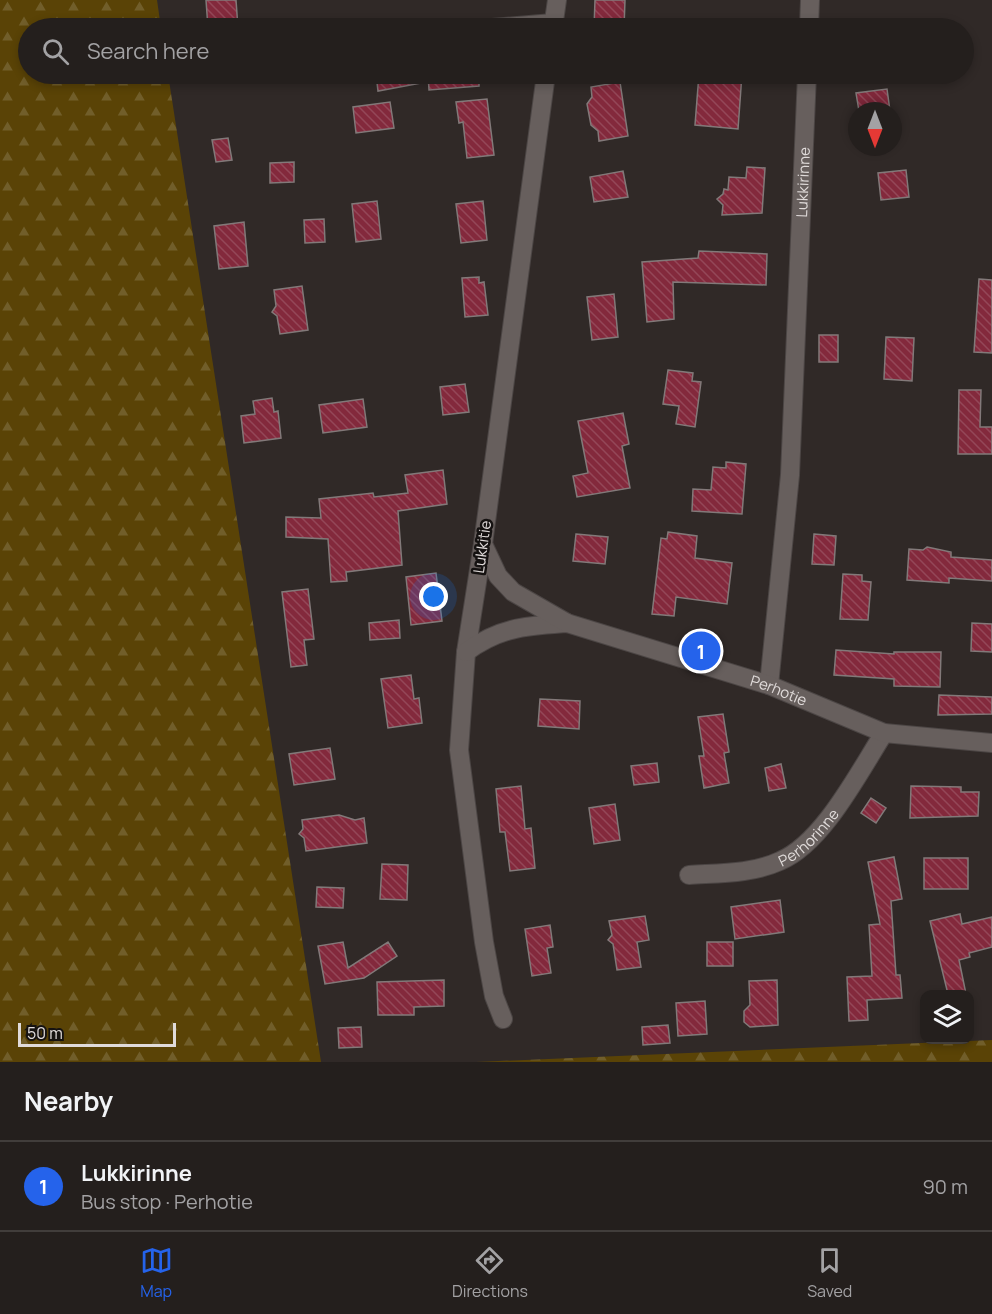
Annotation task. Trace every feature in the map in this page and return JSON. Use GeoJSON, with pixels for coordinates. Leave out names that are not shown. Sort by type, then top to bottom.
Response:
{"type":"FeatureCollection","features":[{"type":"Feature","properties":{"kind":"street"},"geometry":{"type":"LineString","coordinates":[[554,18],[557,0]]}},
{"type":"Feature","properties":{"kind":"street"},"geometry":{"type":"LineString","coordinates":[[809,18],[810,0]]}},
{"type":"Feature","properties":{"kind":"street","name":"Lukkitie"},"geometry":{"type":"LineString","coordinates":[[503,1019],[494,996],[484,942],[459,750],[466,652],[483,544],[545,84]]}},
{"type":"Feature","properties":{"kind":"street","name":"Lukkirinne"},"geometry":{"type":"LineString","coordinates":[[769,685],[790,475],[807,84]]}},
{"type":"Feature","properties":{"kind":"street","name":"Perhotie"},"geometry":{"type":"LineString","coordinates":[[483,544],[498,576],[513,592],[567,622],[769,685],[884,733],[992,743]]}},
{"type":"Feature","properties":{"kind":"street","name":"Perhotie"},"geometry":{"type":"LineString","coordinates":[[466,652],[487,637],[519,627],[567,622]]}},
{"type":"Feature","properties":{"kind":"street","name":"Perhorinne"},"geometry":{"type":"LineString","coordinates":[[689,875],[739,872],[781,861],[820,831],[884,733]]}},
{"type":"Feature","properties":{"kind":"green space"},"geometry":{"type":"Polygon","coordinates":[[[0,0],[157,0],[160,18],[18,18],[18,84],[170,84],[321,1062],[0,1062],[0,0]]]}},
{"type":"Feature","properties":{"kind":"green space"},"geometry":{"type":"Polygon","coordinates":[[[992,1040],[992,1062],[476,1062],[920,1043],[974,1044],[974,1041],[992,1040]]]}},
{"type":"Feature","properties":{"kind":"building"},"geometry":{"type":"Polygon","coordinates":[[[206,0],[236,0],[237,18],[207,18],[206,0]]]}},
{"type":"Feature","properties":{"kind":"building"},"geometry":{"type":"Polygon","coordinates":[[[595,0],[625,0],[624,18],[594,18],[595,0]]]}},
{"type":"Feature","properties":{"kind":"building"},"geometry":{"type":"Polygon","coordinates":[[[377,84],[416,84],[378,91],[377,84]]]}},
{"type":"Feature","properties":{"kind":"building"},"geometry":{"type":"Polygon","coordinates":[[[429,84],[479,84],[479,86],[429,90],[429,84]]]}},
{"type":"Feature","properties":{"kind":"building"},"geometry":{"type":"Polygon","coordinates":[[[620,84],[628,136],[599,141],[598,131],[591,125],[587,104],[592,97],[591,87],[620,84]]]}},
{"type":"Feature","properties":{"kind":"building"},"geometry":{"type":"Polygon","coordinates":[[[698,84],[741,84],[738,129],[695,125],[698,84]]]}},
{"type":"Feature","properties":{"kind":"building"},"geometry":{"type":"Polygon","coordinates":[[[887,89],[889,102],[858,102],[856,93],[887,89]]]}},
{"type":"Feature","properties":{"kind":"building"},"geometry":{"type":"Polygon","coordinates":[[[487,99],[494,155],[467,158],[463,122],[459,123],[456,102],[487,99]]]}},
{"type":"Feature","properties":{"kind":"building"},"geometry":{"type":"Polygon","coordinates":[[[390,102],[394,128],[356,133],[353,107],[390,102]]]}},
{"type":"Feature","properties":{"kind":"building"},"geometry":{"type":"Polygon","coordinates":[[[228,138],[232,160],[216,162],[212,140],[228,138]]]}},
{"type":"Feature","properties":{"kind":"building"},"geometry":{"type":"Polygon","coordinates":[[[294,162],[294,182],[270,183],[270,163],[294,162]]]}},
{"type":"Feature","properties":{"kind":"building"},"geometry":{"type":"Polygon","coordinates":[[[747,167],[765,168],[762,213],[722,215],[723,205],[717,199],[723,194],[724,189],[728,190],[729,177],[746,178],[747,167]]]}},
{"type":"Feature","properties":{"kind":"building"},"geometry":{"type":"Polygon","coordinates":[[[906,170],[909,197],[881,200],[878,173],[906,170]]]}},
{"type":"Feature","properties":{"kind":"building"},"geometry":{"type":"Polygon","coordinates":[[[623,171],[628,197],[594,202],[590,177],[623,171]]]}},
{"type":"Feature","properties":{"kind":"building"},"geometry":{"type":"Polygon","coordinates":[[[377,201],[381,239],[356,242],[352,204],[377,201]]]}},
{"type":"Feature","properties":{"kind":"building"},"geometry":{"type":"Polygon","coordinates":[[[483,201],[487,240],[461,243],[456,204],[483,201]]]}},
{"type":"Feature","properties":{"kind":"building"},"geometry":{"type":"Polygon","coordinates":[[[324,219],[325,242],[305,243],[304,220],[324,219]]]}},
{"type":"Feature","properties":{"kind":"building"},"geometry":{"type":"Polygon","coordinates":[[[244,222],[248,266],[219,269],[214,226],[244,222]]]}},
{"type":"Feature","properties":{"kind":"building"},"geometry":{"type":"Polygon","coordinates":[[[699,251],[767,254],[766,285],[673,282],[674,319],[647,322],[642,262],[698,258],[699,251]]]}},
{"type":"Feature","properties":{"kind":"building"},"geometry":{"type":"Polygon","coordinates":[[[479,277],[479,283],[484,282],[488,315],[465,317],[462,278],[479,277]]]}},
{"type":"Feature","properties":{"kind":"building"},"geometry":{"type":"Polygon","coordinates":[[[979,279],[992,280],[992,353],[974,352],[979,279]]]}},
{"type":"Feature","properties":{"kind":"building"},"geometry":{"type":"Polygon","coordinates":[[[302,286],[308,330],[280,334],[277,316],[272,312],[276,306],[274,290],[302,286]]]}},
{"type":"Feature","properties":{"kind":"building"},"geometry":{"type":"Polygon","coordinates":[[[614,294],[618,337],[592,340],[587,297],[614,294]]]}},
{"type":"Feature","properties":{"kind":"building"},"geometry":{"type":"Polygon","coordinates":[[[819,335],[838,335],[838,362],[819,362],[819,335]]]}},
{"type":"Feature","properties":{"kind":"building"},"geometry":{"type":"Polygon","coordinates":[[[886,337],[914,338],[912,381],[884,379],[886,337]]]}},
{"type":"Feature","properties":{"kind":"building"},"geometry":{"type":"Polygon","coordinates":[[[668,370],[693,373],[692,381],[701,382],[695,427],[676,424],[679,406],[663,404],[668,370]]]}},
{"type":"Feature","properties":{"kind":"building"},"geometry":{"type":"Polygon","coordinates":[[[465,384],[469,412],[443,415],[440,387],[465,384]]]}},
{"type":"Feature","properties":{"kind":"building"},"geometry":{"type":"Polygon","coordinates":[[[959,390],[981,390],[980,427],[992,427],[992,454],[958,454],[959,390]]]}},
{"type":"Feature","properties":{"kind":"building"},"geometry":{"type":"Polygon","coordinates":[[[272,398],[274,412],[278,411],[281,438],[244,443],[241,416],[255,414],[253,401],[272,398]]]}},
{"type":"Feature","properties":{"kind":"building"},"geometry":{"type":"Polygon","coordinates":[[[363,399],[367,427],[323,433],[319,405],[363,399]]]}},
{"type":"Feature","properties":{"kind":"building"},"geometry":{"type":"Polygon","coordinates":[[[623,413],[629,444],[622,446],[630,488],[577,497],[573,476],[588,473],[578,421],[623,413]]]}},
{"type":"Feature","properties":{"kind":"building"},"geometry":{"type":"Polygon","coordinates":[[[726,462],[746,464],[742,514],[692,511],[693,489],[711,490],[713,467],[726,468],[726,462]]]}},
{"type":"Feature","properties":{"kind":"building"},"geometry":{"type":"Polygon","coordinates":[[[443,470],[447,504],[398,511],[402,565],[346,572],[347,581],[331,582],[328,539],[286,537],[286,517],[321,518],[319,499],[373,493],[374,497],[408,493],[405,475],[443,470]]]}},
{"type":"Feature","properties":{"kind":"building"},"geometry":{"type":"Polygon","coordinates":[[[668,532],[697,536],[695,558],[732,563],[727,604],[676,597],[674,616],[652,614],[661,538],[667,539],[668,532]]]}},
{"type":"Feature","properties":{"kind":"building"},"geometry":{"type":"Polygon","coordinates":[[[576,534],[608,537],[605,564],[573,561],[576,534]]]}},
{"type":"Feature","properties":{"kind":"building"},"geometry":{"type":"Polygon","coordinates":[[[814,534],[836,536],[834,565],[812,564],[814,534]]]}},
{"type":"Feature","properties":{"kind":"building"},"geometry":{"type":"Polygon","coordinates":[[[927,547],[951,552],[951,557],[992,560],[992,581],[949,578],[949,583],[907,580],[909,549],[923,550],[927,547]]]}},
{"type":"Feature","properties":{"kind":"building"},"geometry":{"type":"Polygon","coordinates":[[[436,573],[442,621],[411,625],[406,577],[436,573]]]}},
{"type":"Feature","properties":{"kind":"building"},"geometry":{"type":"Polygon","coordinates":[[[843,574],[862,575],[862,581],[871,582],[868,620],[840,619],[843,574]]]}},
{"type":"Feature","properties":{"kind":"building"},"geometry":{"type":"Polygon","coordinates":[[[308,589],[314,639],[304,640],[307,665],[291,667],[282,592],[308,589]]]}},
{"type":"Feature","properties":{"kind":"building"},"geometry":{"type":"Polygon","coordinates":[[[399,620],[400,638],[370,640],[369,623],[399,620]]]}},
{"type":"Feature","properties":{"kind":"building"},"geometry":{"type":"Polygon","coordinates":[[[972,623],[992,624],[992,652],[971,651],[972,623]]]}},
{"type":"Feature","properties":{"kind":"building"},"geometry":{"type":"Polygon","coordinates":[[[836,650],[894,654],[894,652],[941,652],[940,687],[894,686],[894,679],[834,675],[836,650]]]}},
{"type":"Feature","properties":{"kind":"building"},"geometry":{"type":"Polygon","coordinates":[[[411,675],[414,699],[419,698],[422,723],[388,728],[381,679],[411,675]]]}},
{"type":"Feature","properties":{"kind":"building"},"geometry":{"type":"Polygon","coordinates":[[[939,695],[992,697],[992,714],[938,715],[939,695]]]}},
{"type":"Feature","properties":{"kind":"building"},"geometry":{"type":"Polygon","coordinates":[[[540,699],[580,701],[579,729],[538,726],[540,699]]]}},
{"type":"Feature","properties":{"kind":"building"},"geometry":{"type":"Polygon","coordinates":[[[723,714],[729,752],[724,753],[729,783],[704,788],[699,756],[704,756],[698,717],[723,714]]]}},
{"type":"Feature","properties":{"kind":"building"},"geometry":{"type":"Polygon","coordinates":[[[330,748],[335,779],[294,785],[289,754],[330,748]]]}},
{"type":"Feature","properties":{"kind":"building"},"geometry":{"type":"Polygon","coordinates":[[[657,763],[659,782],[634,785],[631,766],[657,763]]]}},
{"type":"Feature","properties":{"kind":"building"},"geometry":{"type":"Polygon","coordinates":[[[781,764],[786,788],[769,791],[765,768],[781,764]]]}},
{"type":"Feature","properties":{"kind":"building"},"geometry":{"type":"Polygon","coordinates":[[[521,786],[525,829],[531,828],[535,868],[510,871],[505,832],[500,832],[496,789],[521,786]]]}},
{"type":"Feature","properties":{"kind":"building"},"geometry":{"type":"Polygon","coordinates":[[[911,786],[961,787],[961,792],[979,792],[978,816],[910,818],[911,786]]]}},
{"type":"Feature","properties":{"kind":"building"},"geometry":{"type":"Polygon","coordinates":[[[871,798],[886,808],[876,823],[861,813],[871,798]]]}},
{"type":"Feature","properties":{"kind":"building"},"geometry":{"type":"Polygon","coordinates":[[[615,804],[620,840],[594,844],[589,808],[615,804]]]}},
{"type":"Feature","properties":{"kind":"building"},"geometry":{"type":"Polygon","coordinates":[[[339,815],[355,820],[364,818],[367,843],[306,851],[304,838],[299,834],[303,829],[302,820],[339,815]]]}},
{"type":"Feature","properties":{"kind":"building"},"geometry":{"type":"Polygon","coordinates":[[[894,857],[902,899],[891,901],[896,975],[900,975],[902,998],[867,1000],[868,1020],[849,1021],[847,977],[872,976],[869,925],[880,924],[868,862],[894,857]]]}},
{"type":"Feature","properties":{"kind":"building"},"geometry":{"type":"Polygon","coordinates":[[[924,858],[968,858],[968,889],[924,889],[924,858]]]}},
{"type":"Feature","properties":{"kind":"building"},"geometry":{"type":"Polygon","coordinates":[[[382,864],[408,865],[407,900],[380,899],[382,864]]]}},
{"type":"Feature","properties":{"kind":"building"},"geometry":{"type":"Polygon","coordinates":[[[317,887],[344,888],[343,908],[316,907],[317,887]]]}},
{"type":"Feature","properties":{"kind":"building"},"geometry":{"type":"Polygon","coordinates":[[[780,900],[784,932],[735,939],[731,907],[780,900]]]}},
{"type":"Feature","properties":{"kind":"building"},"geometry":{"type":"Polygon","coordinates":[[[960,914],[962,924],[992,917],[992,947],[969,953],[970,957],[959,960],[965,990],[947,990],[930,921],[960,914]]]}},
{"type":"Feature","properties":{"kind":"building"},"geometry":{"type":"Polygon","coordinates":[[[645,916],[649,940],[637,942],[641,967],[617,970],[613,944],[608,940],[612,935],[609,921],[645,916]]]}},
{"type":"Feature","properties":{"kind":"building"},"geometry":{"type":"Polygon","coordinates":[[[550,925],[553,947],[547,948],[551,973],[532,976],[525,929],[550,925]]]}},
{"type":"Feature","properties":{"kind":"building"},"geometry":{"type":"Polygon","coordinates":[[[343,942],[348,968],[388,942],[397,956],[364,978],[325,984],[318,946],[343,942]]]}},
{"type":"Feature","properties":{"kind":"building"},"geometry":{"type":"Polygon","coordinates":[[[707,942],[733,942],[733,966],[707,966],[707,942]]]}},
{"type":"Feature","properties":{"kind":"building"},"geometry":{"type":"Polygon","coordinates":[[[444,980],[444,1006],[414,1007],[414,1015],[378,1015],[377,982],[444,980]]]}},
{"type":"Feature","properties":{"kind":"building"},"geometry":{"type":"Polygon","coordinates":[[[777,980],[778,1025],[750,1027],[744,1022],[744,1011],[750,1005],[749,981],[777,980]]]}},
{"type":"Feature","properties":{"kind":"building"},"geometry":{"type":"Polygon","coordinates":[[[705,1001],[707,1034],[678,1036],[676,1003],[705,1001]]]}},
{"type":"Feature","properties":{"kind":"building"},"geometry":{"type":"Polygon","coordinates":[[[668,1025],[670,1043],[643,1045],[642,1027],[668,1025]]]}},
{"type":"Feature","properties":{"kind":"building"},"geometry":{"type":"Polygon","coordinates":[[[361,1027],[362,1047],[339,1048],[338,1028],[361,1027]]]}},
{"type":"Feature","properties":{"kind":"place","name":"Lukkirinne"},"geometry":{"type":"Point","coordinates":[701,651]}}]}
